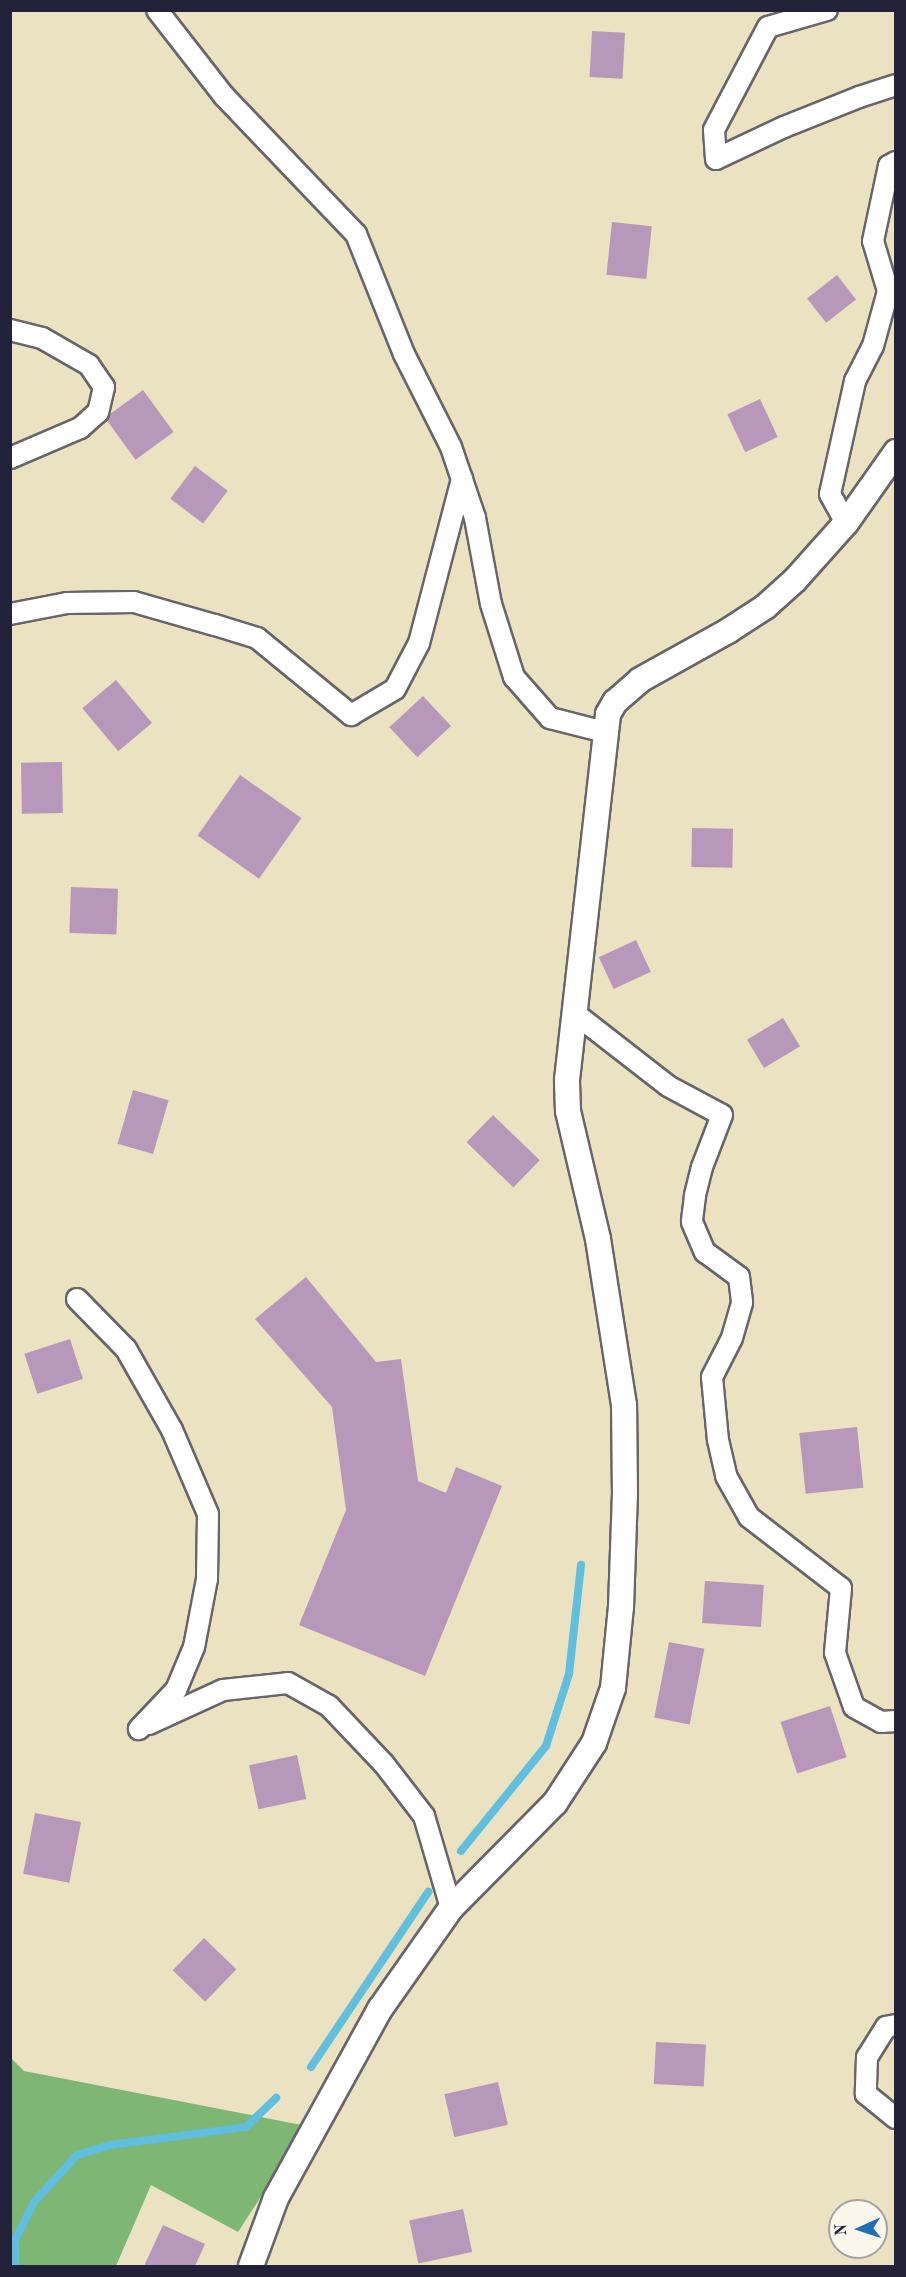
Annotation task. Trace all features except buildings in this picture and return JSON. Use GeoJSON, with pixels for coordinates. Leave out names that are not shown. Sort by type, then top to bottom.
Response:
{"type":"FeatureCollection","features":[{"type":"Feature","properties":{"kind":"street"},"geometry":{"type":"LineString","coordinates":[[157,10],[224,96],[356,234],[404,354],[451,447],[475,518],[491,604],[514,677],[550,718],[605,732]]}},
{"type":"Feature","properties":{"kind":"street"},"geometry":{"type":"LineString","coordinates":[[827,10],[768,27],[714,130],[716,159],[784,127],[896,85]]}},
{"type":"Feature","properties":{"kind":"street"},"geometry":{"type":"LineString","coordinates":[[846,523],[830,494],[855,381],[873,346],[888,291],[873,241],[889,166],[896,162]]}},
{"type":"Feature","properties":{"kind":"street"},"geometry":{"type":"LineString","coordinates":[[10,330],[42,338],[89,365],[104,387],[98,412],[80,428],[10,458]]}},
{"type":"Feature","properties":{"kind":"street"},"geometry":{"type":"LineString","coordinates":[[251,2266],[276,2198],[380,2009],[451,1908],[555,1803],[594,1743],[613,1688],[621,1607],[625,1495],[624,1405],[598,1239],[568,1111],[567,1080],[608,714],[615,702],[640,680],[728,631],[765,607],[795,580],[846,523],[896,452]]}},
{"type":"Feature","properties":{"kind":"street"},"geometry":{"type":"LineString","coordinates":[[10,614],[67,603],[134,602],[205,622],[257,638],[351,714],[395,689],[419,644],[462,479]]}},
{"type":"Feature","properties":{"kind":"street"},"geometry":{"type":"LineString","coordinates":[[573,1012],[668,1086],[722,1115],[702,1167],[694,1196],[692,1222],[705,1252],[740,1277],[742,1303],[732,1338],[712,1377],[718,1440],[726,1476],[749,1517],[841,1588],[835,1653],[854,1707],[881,1722],[896,1720]]}},
{"type":"Feature","properties":{"kind":"street"},"geometry":{"type":"LineString","coordinates":[[77,1299],[126,1349],[172,1430],[208,1514],[207,1579],[194,1647],[176,1690],[139,1729],[223,1690],[288,1683],[329,1706],[384,1764],[424,1816],[451,1908]]}},
{"type":"Feature","properties":{"kind":"street"},"geometry":{"type":"LineString","coordinates":[[896,2025],[886,2027],[867,2057],[866,2094],[896,2118]]}},
{"type":"Feature","properties":{"kind":"green space"},"geometry":{"type":"Polygon","coordinates":[[[10,2057],[24,2071],[307,2126],[238,2232],[151,2185],[116,2266],[11,2266],[10,2057]]]}},
{"type":"Feature","properties":{"kind":"waterway"},"geometry":{"type":"LineString","coordinates":[[461,1851],[546,1746],[569,1674],[581,1565]]}},
{"type":"Feature","properties":{"kind":"waterway"},"geometry":{"type":"LineString","coordinates":[[311,2067],[428,1892]]}},
{"type":"Feature","properties":{"kind":"waterway"},"geometry":{"type":"LineString","coordinates":[[15,2266],[15,2240],[34,2202],[77,2155],[110,2145],[246,2127],[276,2098]]}}]}
